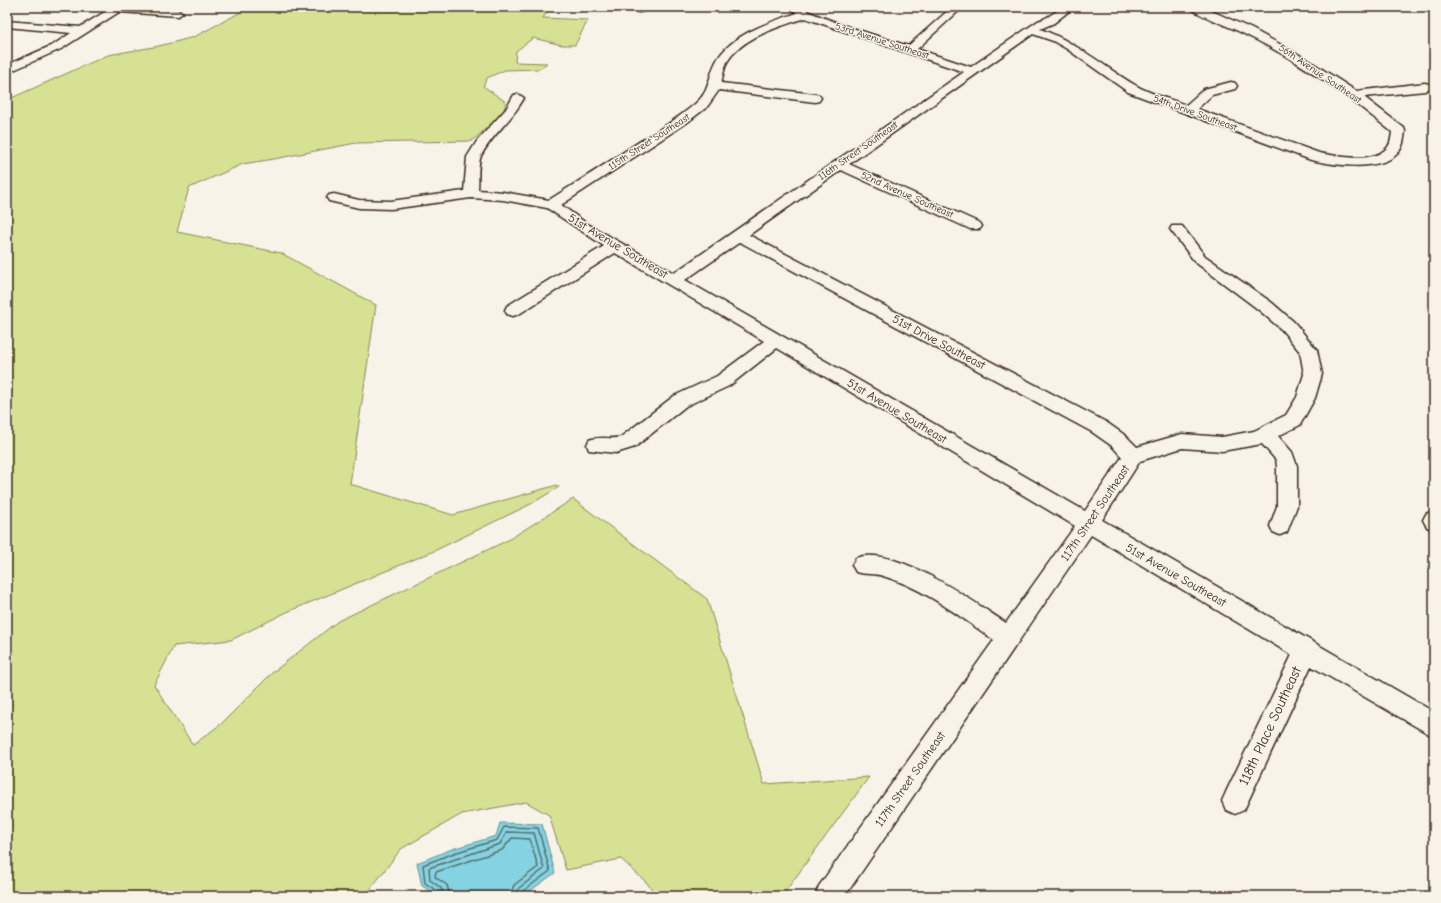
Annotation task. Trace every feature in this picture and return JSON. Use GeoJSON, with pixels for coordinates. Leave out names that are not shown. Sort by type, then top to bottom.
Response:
{"type":"FeatureCollection","features":[{"type":"Feature","properties":{"kind":"street"},"geometry":{"type":"LineString","coordinates":[[910,50],[958,7]]}},
{"type":"Feature","properties":{"kind":"street","name":"116th Street Southeast"},"geometry":{"type":"LineString","coordinates":[[1037,26],[1043,18],[1058,7]]}},
{"type":"Feature","properties":{"kind":"street","name":"116th Street Southeast"},"geometry":{"type":"LineString","coordinates":[[675,280],[1037,26],[1050,21],[1069,7]]}},
{"type":"Feature","properties":{"kind":"street","name":"56th Avenue Southeast"},"geometry":{"type":"LineString","coordinates":[[1194,7],[1279,46],[1352,95],[1399,131],[1397,145],[1388,155],[1371,161]]}},
{"type":"Feature","properties":{"kind":"street"},"geometry":{"type":"LineString","coordinates":[[7,69],[58,47],[119,8],[178,13]]}},
{"type":"Feature","properties":{"kind":"street","name":"53rd Avenue Southeast"},"geometry":{"type":"LineString","coordinates":[[800,10],[838,27],[910,50],[971,72]]}},
{"type":"Feature","properties":{"kind":"street","name":"115th Street Southeast"},"geometry":{"type":"LineString","coordinates":[[551,205],[683,120],[705,102],[716,86],[717,74],[722,60],[736,46],[754,34],[800,10]]}},
{"type":"Feature","properties":{"kind":"street"},"geometry":{"type":"LineString","coordinates":[[7,24],[84,31]]}},
{"type":"Feature","properties":{"kind":"street","name":"54th Drive Southeast"},"geometry":{"type":"LineString","coordinates":[[1037,26],[1071,47],[1132,89],[1316,157],[1347,161],[1371,161]]}},
{"type":"Feature","properties":{"kind":"street"},"geometry":{"type":"LineString","coordinates":[[716,86],[815,98]]}},
{"type":"Feature","properties":{"kind":"street"},"geometry":{"type":"LineString","coordinates":[[1188,110],[1205,94],[1231,86]]}},
{"type":"Feature","properties":{"kind":"street"},"geometry":{"type":"LineString","coordinates":[[1352,95],[1425,86]]}},
{"type":"Feature","properties":{"kind":"street"},"geometry":{"type":"LineString","coordinates":[[471,194],[474,157],[482,144],[511,111],[518,98]]}},
{"type":"Feature","properties":{"kind":"street","name":"52nd Avenue Southeast"},"geometry":{"type":"LineString","coordinates":[[840,165],[975,226]]}},
{"type":"Feature","properties":{"kind":"street","name":"51st Avenue Southeast"},"geometry":{"type":"LineString","coordinates":[[334,198],[359,204],[391,205],[471,194],[503,196],[551,205],[615,246],[1434,725]]}},
{"type":"Feature","properties":{"kind":"street","name":"117th Street Southeast"},"geometry":{"type":"LineString","coordinates":[[829,896],[1088,524],[1133,456],[1182,441],[1222,444],[1257,438],[1293,420],[1306,398],[1313,374],[1308,350],[1288,326],[1265,306],[1200,259],[1177,229]]}},
{"type":"Feature","properties":{"kind":"street","name":"51st Drive Southeast"},"geometry":{"type":"LineString","coordinates":[[738,235],[1099,427],[1119,441],[1133,456]]}},
{"type":"Feature","properties":{"kind":"street"},"geometry":{"type":"LineString","coordinates":[[513,310],[615,246]]}},
{"type":"Feature","properties":{"kind":"street"},"geometry":{"type":"LineString","coordinates":[[596,444],[616,446],[628,442],[680,401],[723,381],[776,340]]}},
{"type":"Feature","properties":{"kind":"street"},"geometry":{"type":"LineString","coordinates":[[1265,434],[1285,457],[1287,466],[1287,506],[1280,526]]}},
{"type":"Feature","properties":{"kind":"street"},"geometry":{"type":"LineString","coordinates":[[863,565],[883,566],[939,590],[1009,638]]}},
{"type":"Feature","properties":{"kind":"street","name":"118th Place Southeast"},"geometry":{"type":"LineString","coordinates":[[1235,801],[1306,651]]}},
{"type":"Feature","properties":{"kind":"green space"},"geometry":{"type":"Polygon","coordinates":[[[247,7],[550,7],[543,18],[588,20],[575,45],[562,45],[533,38],[516,51],[515,62],[547,63],[540,69],[505,70],[487,78],[483,86],[506,102],[503,113],[472,141],[356,143],[243,164],[189,188],[177,232],[281,253],[376,305],[350,484],[453,515],[557,485],[559,487],[531,504],[432,552],[287,612],[231,640],[174,646],[154,685],[193,745],[221,724],[272,673],[338,621],[508,540],[573,499],[707,599],[764,784],[869,777],[782,896],[657,896],[647,883],[621,859],[566,870],[549,815],[526,802],[462,814],[401,849],[365,896],[7,896],[7,100],[108,55],[159,46],[194,37],[243,11],[247,7]]]}},
{"type":"Feature","properties":{"kind":"water"},"geometry":{"type":"Polygon","coordinates":[[[500,823],[542,824],[555,873],[523,896],[438,896],[422,886],[417,863],[452,849],[496,836],[500,823]]]}}]}
